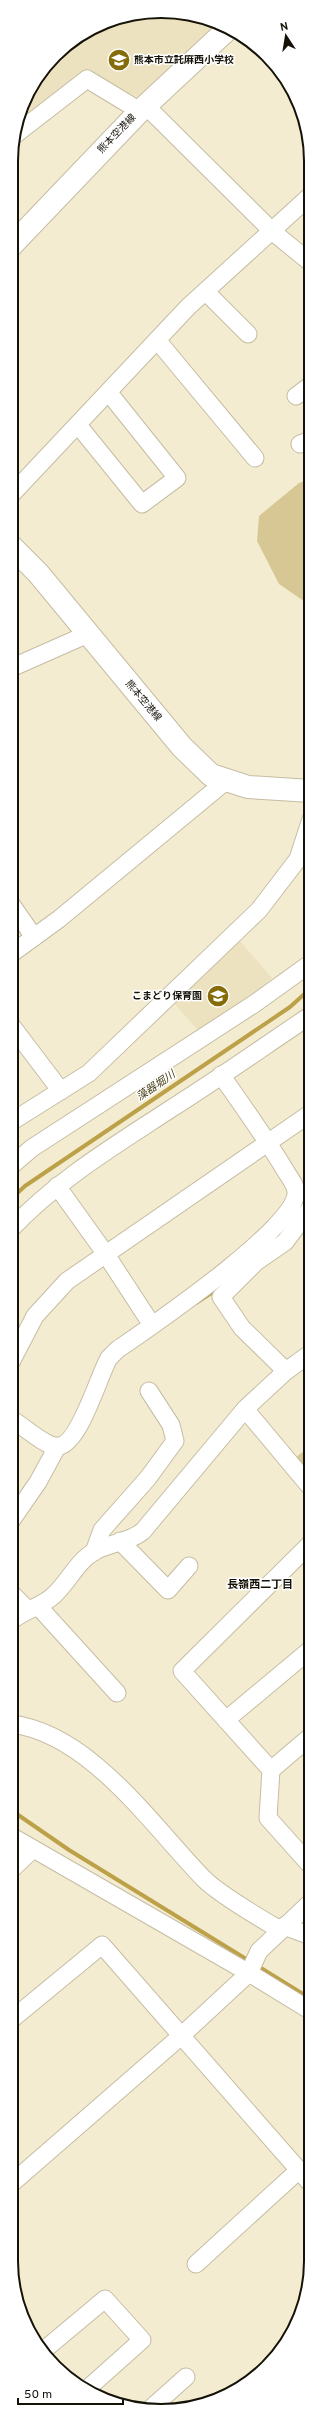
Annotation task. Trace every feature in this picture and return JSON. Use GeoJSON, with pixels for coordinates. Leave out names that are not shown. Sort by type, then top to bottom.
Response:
{"type":"FeatureCollection","features":[{"type":"Feature","properties":{"kind":"main road","name":"熊本空港線"},"geometry":{"type":"LineString","coordinates":[[18,239],[142,108],[224,33]]}},
{"type":"Feature","properties":{"kind":"main road","name":"熊本空港線"},"geometry":{"type":"LineString","coordinates":[[18,553],[38,573],[182,748],[211,775],[248,787],[304,791]]}},
{"type":"Feature","properties":{"kind":"street"},"geometry":{"type":"LineString","coordinates":[[22,129],[86,79],[142,108],[273,232],[304,258]]}},
{"type":"Feature","properties":{"kind":"street"},"geometry":{"type":"LineString","coordinates":[[18,488],[109,393],[157,340],[206,292],[273,232],[304,202]]}},
{"type":"Feature","properties":{"kind":"street"},"geometry":{"type":"LineString","coordinates":[[206,292],[248,334]]}},
{"type":"Feature","properties":{"kind":"street"},"geometry":{"type":"LineString","coordinates":[[157,340],[255,458]]}},
{"type":"Feature","properties":{"kind":"street"},"geometry":{"type":"LineString","coordinates":[[78,425],[142,504],[177,478],[109,393]]}},
{"type":"Feature","properties":{"kind":"street"},"geometry":{"type":"LineString","coordinates":[[18,665],[88,634]]}},
{"type":"Feature","properties":{"kind":"street"},"geometry":{"type":"LineString","coordinates":[[18,949],[226,781]]}},
{"type":"Feature","properties":{"kind":"street"},"geometry":{"type":"LineString","coordinates":[[18,1118],[61,1091],[98,1065],[171,993],[259,910],[298,858],[304,840]]}},
{"type":"Feature","properties":{"kind":"street"},"geometry":{"type":"LineString","coordinates":[[18,914],[34,937]]}},
{"type":"Feature","properties":{"kind":"street"},"geometry":{"type":"LineString","coordinates":[[18,1160],[32,1148],[254,1004],[304,968]]}},
{"type":"Feature","properties":{"kind":"street"},"geometry":{"type":"LineString","coordinates":[[18,1221],[34,1204],[57,1186],[221,1074],[304,1020]]}},
{"type":"Feature","properties":{"kind":"street"},"geometry":{"type":"LineString","coordinates":[[18,1034],[61,1091]]}},
{"type":"Feature","properties":{"kind":"street"},"geometry":{"type":"LineString","coordinates":[[18,1511],[38,1482],[57,1447],[68,1442],[80,1424],[109,1358],[207,1288],[270,1232],[292,1204],[296,1196],[295,1187],[268,1142],[221,1074]]}},
{"type":"Feature","properties":{"kind":"street"},"geometry":{"type":"LineString","coordinates":[[18,1348],[34,1316],[67,1281],[105,1253],[304,1118]]}},
{"type":"Feature","properties":{"kind":"street"},"geometry":{"type":"LineString","coordinates":[[57,1186],[105,1253],[152,1326]]}},
{"type":"Feature","properties":{"kind":"street"},"geometry":{"type":"LineString","coordinates":[[286,1371],[242,1328],[221,1297],[256,1262],[285,1242],[304,1216]]}},
{"type":"Feature","properties":{"kind":"street"},"geometry":{"type":"LineString","coordinates":[[94,1552],[136,1536],[146,1528],[245,1409],[286,1371],[304,1358]]}},
{"type":"Feature","properties":{"kind":"street"},"geometry":{"type":"LineString","coordinates":[[18,1617],[53,1597],[94,1552],[102,1530],[148,1478],[175,1441],[171,1426],[149,1391]]}},
{"type":"Feature","properties":{"kind":"street"},"geometry":{"type":"LineString","coordinates":[[245,1409],[304,1480]]}},
{"type":"Feature","properties":{"kind":"street"},"geometry":{"type":"LineString","coordinates":[[18,1423],[57,1447]]}},
{"type":"Feature","properties":{"kind":"street"},"geometry":{"type":"LineString","coordinates":[[120,1541],[168,1590],[189,1566]]}},
{"type":"Feature","properties":{"kind":"street"},"geometry":{"type":"LineString","coordinates":[[304,1550],[182,1671],[271,1770],[268,1818],[304,1858]]}},
{"type":"Feature","properties":{"kind":"street"},"geometry":{"type":"LineString","coordinates":[[18,1598],[33,1608],[118,1693]]}},
{"type":"Feature","properties":{"kind":"street"},"geometry":{"type":"LineString","coordinates":[[226,1720],[304,1655]]}},
{"type":"Feature","properties":{"kind":"street"},"geometry":{"type":"LineString","coordinates":[[18,1726],[36,1730],[71,1748],[121,1787],[205,1880],[261,1919],[282,1928],[304,1934]]}},
{"type":"Feature","properties":{"kind":"street"},"geometry":{"type":"LineString","coordinates":[[271,1770],[304,1742]]}},
{"type":"Feature","properties":{"kind":"street"},"geometry":{"type":"LineString","coordinates":[[18,1840],[249,1973],[304,2007]]}},
{"type":"Feature","properties":{"kind":"street"},"geometry":{"type":"LineString","coordinates":[[18,1863],[33,1849]]}},
{"type":"Feature","properties":{"kind":"street"},"geometry":{"type":"LineString","coordinates":[[18,2178],[181,2036],[249,1973],[259,1951],[304,1908]]}},
{"type":"Feature","properties":{"kind":"street"},"geometry":{"type":"LineString","coordinates":[[18,2014],[102,1945],[304,2176]]}},
{"type":"Feature","properties":{"kind":"street"},"geometry":{"type":"LineString","coordinates":[[196,2264],[299,2170]]}},
{"type":"Feature","properties":{"kind":"street"},"geometry":{"type":"LineString","coordinates":[[47,2347],[105,2299],[142,2340],[91,2386]]}},
{"type":"Feature","properties":{"kind":"street"},"geometry":{"type":"LineString","coordinates":[[156,2404],[186,2377]]}},
{"type":"Feature","properties":{"kind":"shaded area","name":"熊本市立託麻西小学校"},"geometry":{"type":"Polygon","coordinates":[[[170,18],[198,23],[218,30],[142,99],[86,73],[24,120],[37,89],[53,67],[67,53],[82,42],[106,29],[142,19],[170,18]]]}},
{"type":"Feature","properties":{"kind":"shaded area"},"geometry":{"type":"Polygon","coordinates":[[[304,481],[304,601],[279,584],[257,541],[259,516],[299,483],[304,481]]]}},
{"type":"Feature","properties":{"kind":"shaded area"},"geometry":{"type":"Polygon","coordinates":[[[240,941],[272,978],[203,1036],[171,1000],[240,941]]]}},
{"type":"Feature","properties":{"kind":"shaded area"},"geometry":{"type":"Polygon","coordinates":[[[304,1451],[304,1470],[294,1459],[304,1451]]]}},
{"type":"Feature","properties":{"kind":"waterway","name":"藻器堀川"},"geometry":{"type":"LineString","coordinates":[[18,1192],[25,1186],[290,1007],[304,994]]}},
{"type":"Feature","properties":{"kind":"waterway"},"geometry":{"type":"LineString","coordinates":[[196,1303],[219,1288]]}},
{"type":"Feature","properties":{"kind":"waterway"},"geometry":{"type":"LineString","coordinates":[[18,1815],[69,1850],[251,1962]]}},
{"type":"Feature","properties":{"kind":"waterway"},"geometry":{"type":"LineString","coordinates":[[256,1965],[304,1995]]}},
{"type":"Feature","properties":{"kind":"place","name":"熊本市立託麻西小学校"},"geometry":{"type":"Point","coordinates":[119,60]}},
{"type":"Feature","properties":{"kind":"place","name":"こまどり保育園"},"geometry":{"type":"Point","coordinates":[218,996]}},
{"type":"Feature","properties":{"kind":"district","name":"長嶺西二丁目"},"geometry":{"type":"Point","coordinates":[260,1585]}}]}
